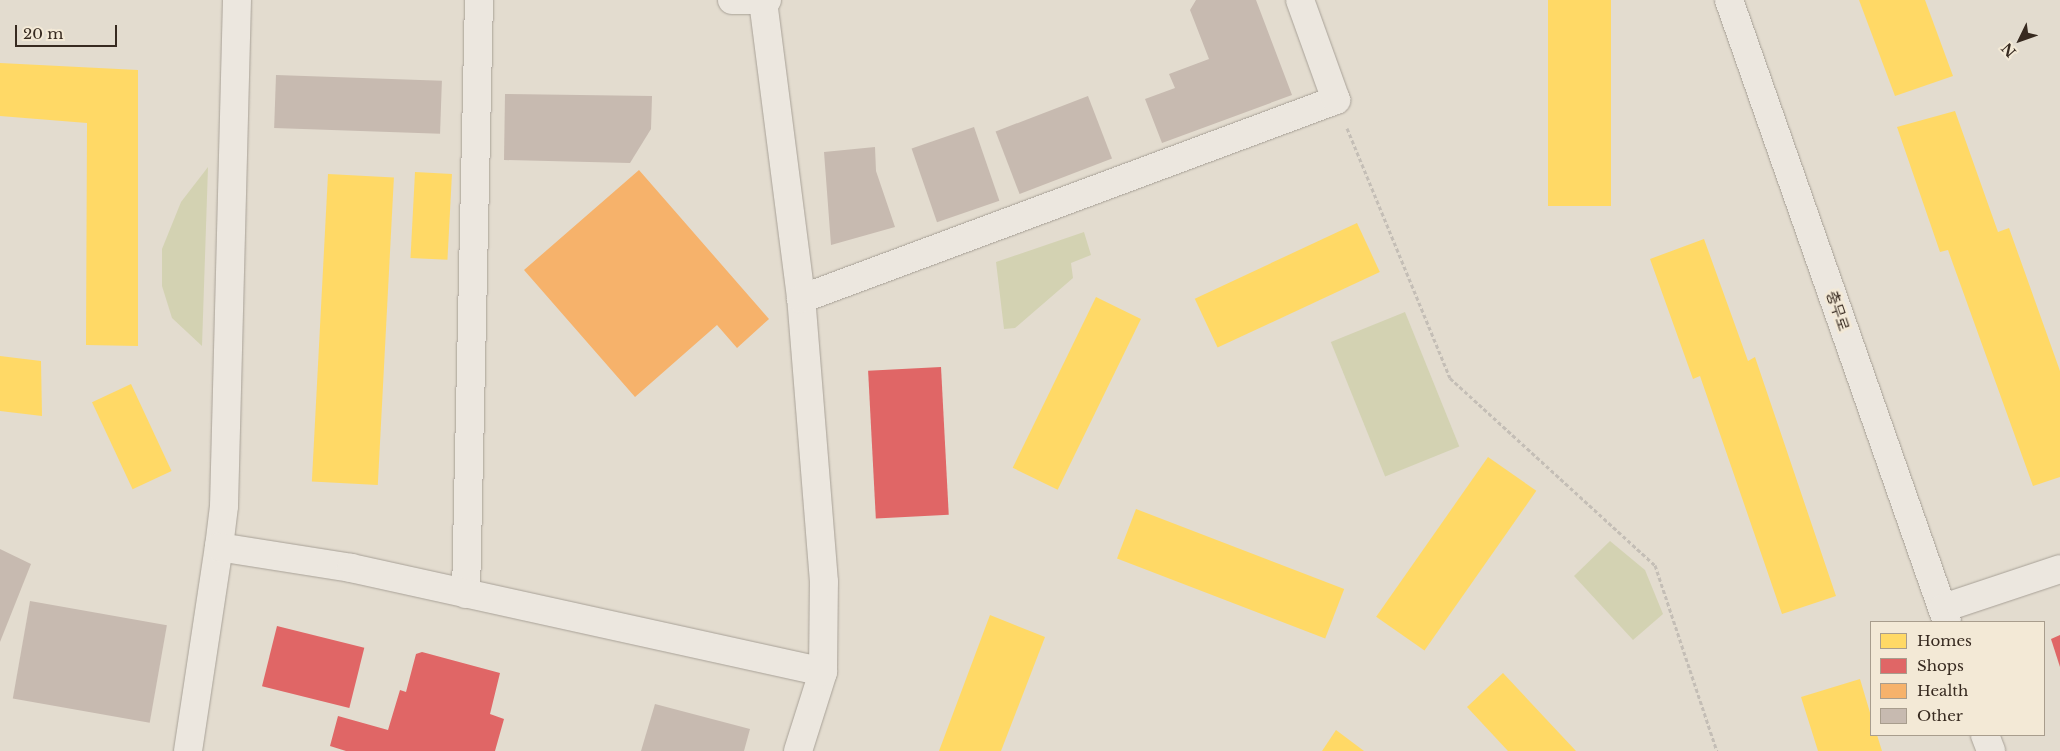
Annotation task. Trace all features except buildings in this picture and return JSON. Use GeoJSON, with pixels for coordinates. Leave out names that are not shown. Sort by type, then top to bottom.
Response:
{"type":"FeatureCollection","features":[{"type":"Feature","properties":{"kind":"street"},"geometry":{"type":"LineString","coordinates":[[188,751],[224,506],[236,0]]}},
{"type":"Feature","properties":{"kind":"street"},"geometry":{"type":"LineString","coordinates":[[466,594],[479,0]]}},
{"type":"Feature","properties":{"kind":"street"},"geometry":{"type":"LineString","coordinates":[[732,0],[765,1],[801,299],[824,582],[823,672],[798,751]]}},
{"type":"Feature","properties":{"kind":"street"},"geometry":{"type":"LineString","coordinates":[[801,299],[1336,100],[1300,0]]}},
{"type":"Feature","properties":{"kind":"street","name":"충무로"},"geometry":{"type":"LineString","coordinates":[[1729,0],[1945,615]]}},
{"type":"Feature","properties":{"kind":"street"},"geometry":{"type":"LineString","coordinates":[[219,547],[351,568],[823,672]]}},
{"type":"Feature","properties":{"kind":"street"},"geometry":{"type":"LineString","coordinates":[[1945,615],[2060,568]]}},
{"type":"Feature","properties":{"kind":"street"},"geometry":{"type":"LineString","coordinates":[[1985,736],[1991,751]]}},
{"type":"Feature","properties":{"kind":"path"},"geometry":{"type":"LineString","coordinates":[[1336,100],[1450,378],[1655,565],[1717,751]]}},
{"type":"Feature","properties":{"kind":"green space"},"geometry":{"type":"Polygon","coordinates":[[[208,167],[202,346],[172,318],[162,286],[162,249],[181,202],[208,167]]]}},
{"type":"Feature","properties":{"kind":"green space"},"geometry":{"type":"Polygon","coordinates":[[[1084,232],[1091,255],[1071,263],[1073,278],[1015,328],[1004,329],[996,262],[1084,232]]]}},
{"type":"Feature","properties":{"kind":"green space"},"geometry":{"type":"Polygon","coordinates":[[[1405,312],[1459,446],[1385,476],[1331,342],[1405,312]]]}},
{"type":"Feature","properties":{"kind":"green space"},"geometry":{"type":"Polygon","coordinates":[[[1610,541],[1645,570],[1663,614],[1633,640],[1574,576],[1610,541]]]}}]}
